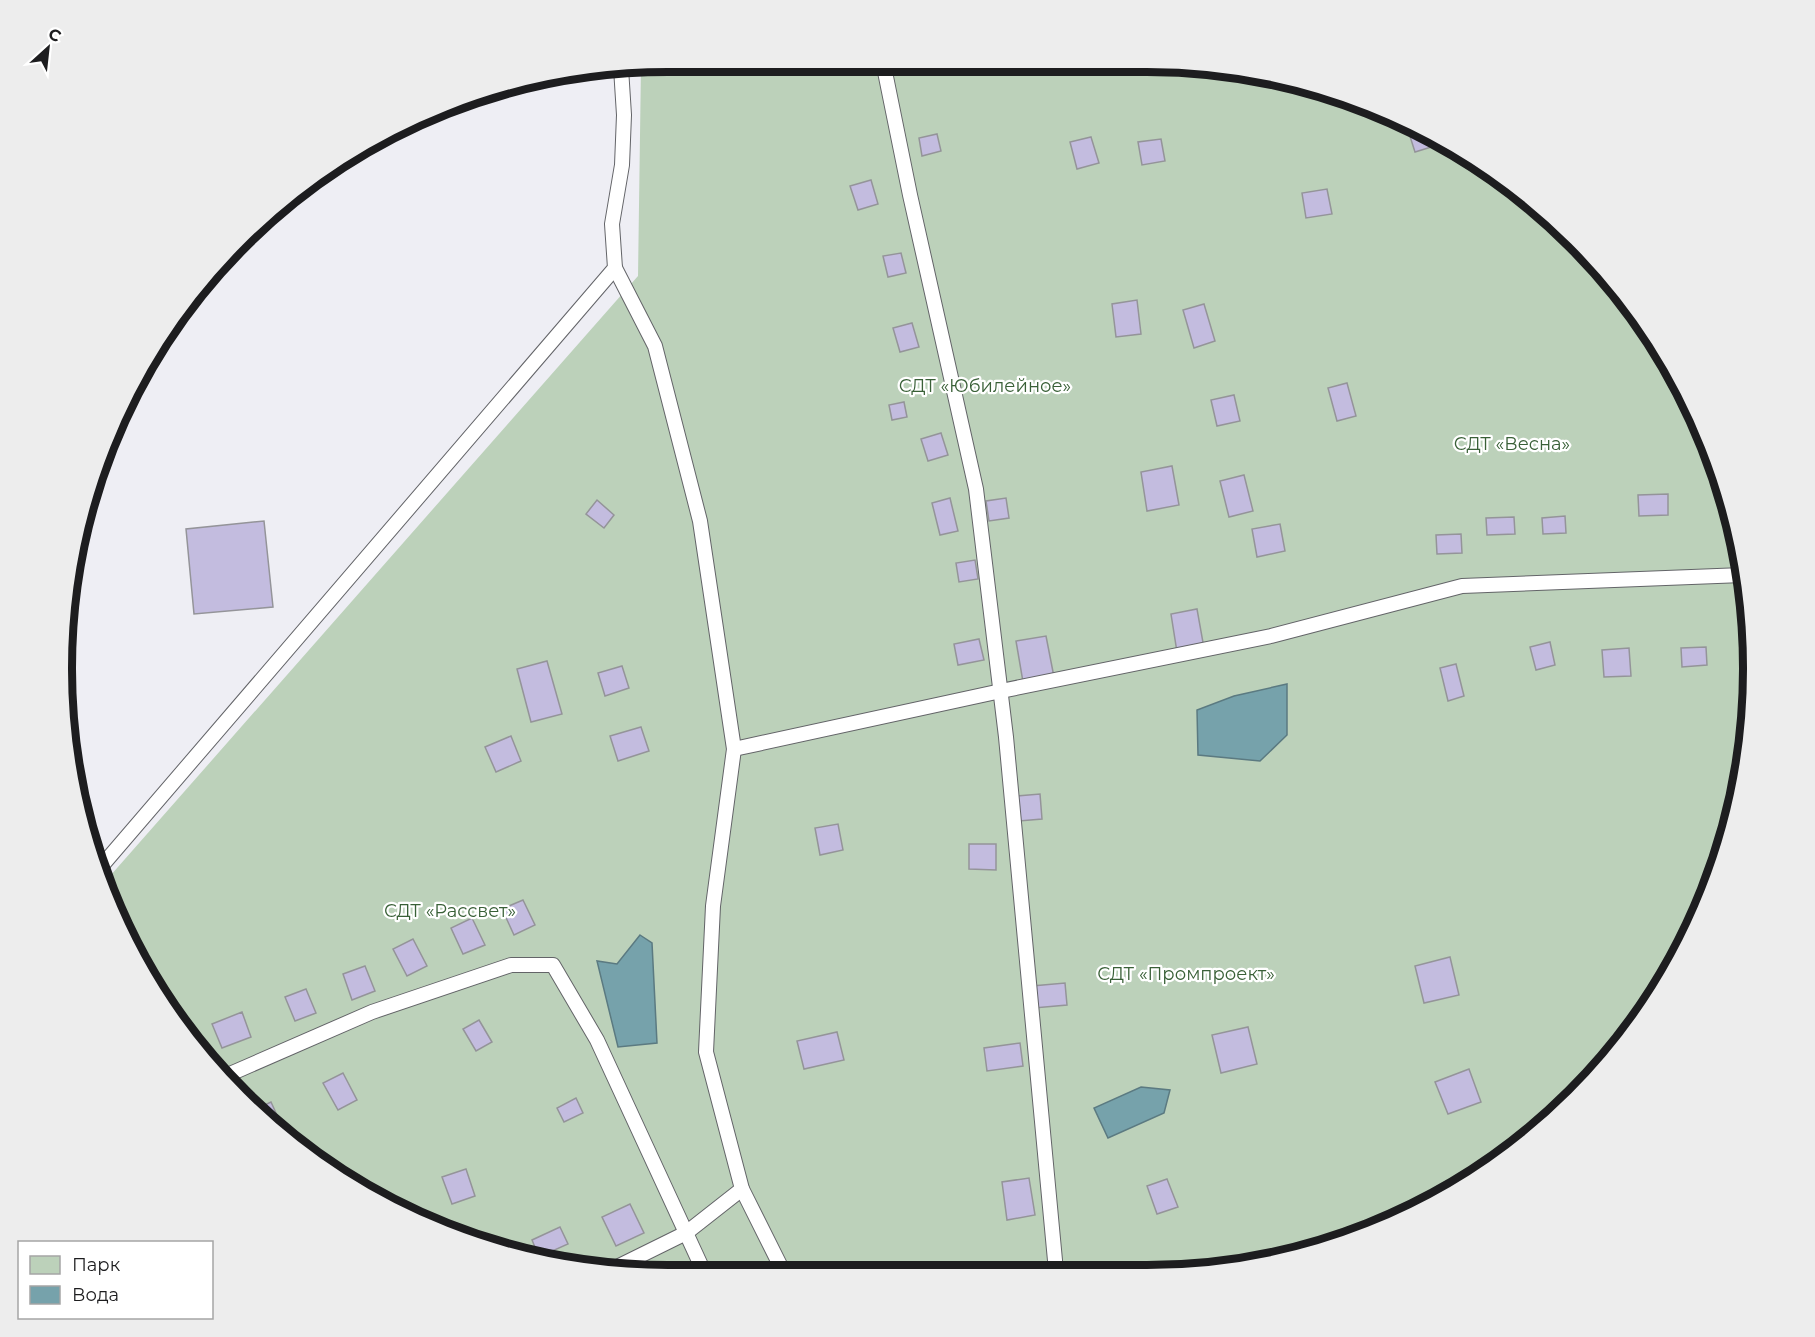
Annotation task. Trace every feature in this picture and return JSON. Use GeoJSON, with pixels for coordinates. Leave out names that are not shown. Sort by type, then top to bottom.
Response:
{"type":"FeatureCollection","features":[{"type":"Feature","properties":{"kind":"lane"},"geometry":{"type":"LineString","coordinates":[[885,72],[910,195],[976,489],[1000,691],[1055,1265]]}},
{"type":"Feature","properties":{"kind":"lane"},"geometry":{"type":"LineString","coordinates":[[621,74],[624,115],[621,165],[612,224],[615,268],[655,346],[700,521],[734,748],[713,906],[706,1052],[742,1189],[780,1265]]}},
{"type":"Feature","properties":{"kind":"lane"},"geometry":{"type":"LineString","coordinates":[[105,862],[615,268]]}},
{"type":"Feature","properties":{"kind":"lane"},"geometry":{"type":"LineString","coordinates":[[734,748],[1271,636],[1462,586],[1736,575]]}},
{"type":"Feature","properties":{"kind":"lane"},"geometry":{"type":"LineString","coordinates":[[231,1073],[372,1012],[511,965],[553,965],[597,1040],[701,1265]]}},
{"type":"Feature","properties":{"kind":"lane"},"geometry":{"type":"LineString","coordinates":[[624,1263],[686,1233],[742,1189]]}},
{"type":"Feature","properties":{"kind":"green space"},"geometry":{"type":"Polygon","coordinates":[[[1146,72],[1224,77],[1301,92],[1375,117],[1445,152],[1510,195],[1540,220],[1595,275],[1620,305],[1663,370],[1698,440],[1711,477],[1732,552],[1738,591],[1742,629],[1742,708],[1732,785],[1723,823],[1698,897],[1681,932],[1663,967],[1620,1032],[1595,1062],[1540,1117],[1510,1142],[1445,1185],[1375,1220],[1301,1245],[1263,1254],[1186,1264],[668,1265],[591,1260],[514,1245],[440,1220],[370,1185],[305,1142],[247,1090],[195,1032],[152,967],[117,897],[110,876],[638,276],[641,73],[1146,72]]]}},
{"type":"Feature","properties":{"kind":"water"},"geometry":{"type":"Polygon","coordinates":[[[1287,684],[1287,735],[1260,761],[1198,755],[1197,710],[1234,696],[1287,684]]]}},
{"type":"Feature","properties":{"kind":"water"},"geometry":{"type":"Polygon","coordinates":[[[640,935],[652,943],[657,1043],[618,1047],[597,961],[617,964],[640,935]]]}},
{"type":"Feature","properties":{"kind":"water"},"geometry":{"type":"Polygon","coordinates":[[[1141,1087],[1170,1090],[1164,1113],[1108,1138],[1094,1108],[1141,1087]]]}},
{"type":"Feature","properties":{"kind":"building"},"geometry":{"type":"Polygon","coordinates":[[[937,134],[941,151],[922,156],[919,138],[937,134]]]}},
{"type":"Feature","properties":{"kind":"building"},"geometry":{"type":"Polygon","coordinates":[[[1409,134],[1434,146],[1415,152],[1409,134]]]}},
{"type":"Feature","properties":{"kind":"building"},"geometry":{"type":"Polygon","coordinates":[[[1091,137],[1099,163],[1077,169],[1070,142],[1091,137]]]}},
{"type":"Feature","properties":{"kind":"building"},"geometry":{"type":"Polygon","coordinates":[[[1161,139],[1165,161],[1142,165],[1138,142],[1161,139]]]}},
{"type":"Feature","properties":{"kind":"building"},"geometry":{"type":"Polygon","coordinates":[[[871,180],[878,204],[858,210],[850,186],[871,180]]]}},
{"type":"Feature","properties":{"kind":"building"},"geometry":{"type":"Polygon","coordinates":[[[1327,189],[1332,214],[1306,218],[1302,193],[1327,189]]]}},
{"type":"Feature","properties":{"kind":"building"},"geometry":{"type":"Polygon","coordinates":[[[901,253],[906,273],[888,277],[883,256],[901,253]]]}},
{"type":"Feature","properties":{"kind":"building"},"geometry":{"type":"Polygon","coordinates":[[[1137,300],[1141,334],[1116,337],[1112,304],[1137,300]]]}},
{"type":"Feature","properties":{"kind":"building"},"geometry":{"type":"Polygon","coordinates":[[[1204,304],[1215,341],[1194,348],[1183,310],[1204,304]]]}},
{"type":"Feature","properties":{"kind":"building"},"geometry":{"type":"Polygon","coordinates":[[[912,323],[919,347],[900,352],[893,328],[912,323]]]}},
{"type":"Feature","properties":{"kind":"building"},"geometry":{"type":"Polygon","coordinates":[[[1347,383],[1356,416],[1337,421],[1328,388],[1347,383]]]}},
{"type":"Feature","properties":{"kind":"building"},"geometry":{"type":"Polygon","coordinates":[[[1234,395],[1240,421],[1217,426],[1211,400],[1234,395]]]}},
{"type":"Feature","properties":{"kind":"building"},"geometry":{"type":"Polygon","coordinates":[[[904,402],[907,417],[892,420],[889,405],[904,402]]]}},
{"type":"Feature","properties":{"kind":"building"},"geometry":{"type":"Polygon","coordinates":[[[941,433],[948,455],[928,461],[921,439],[941,433]]]}},
{"type":"Feature","properties":{"kind":"building"},"geometry":{"type":"Polygon","coordinates":[[[1172,466],[1179,505],[1147,511],[1141,472],[1172,466]]]}},
{"type":"Feature","properties":{"kind":"building"},"geometry":{"type":"Polygon","coordinates":[[[1244,475],[1253,511],[1229,517],[1220,481],[1244,475]]]}},
{"type":"Feature","properties":{"kind":"building"},"geometry":{"type":"Polygon","coordinates":[[[1668,494],[1668,515],[1639,516],[1638,495],[1668,494]]]}},
{"type":"Feature","properties":{"kind":"building"},"geometry":{"type":"Polygon","coordinates":[[[950,498],[958,531],[940,535],[932,503],[950,498]]]}},
{"type":"Feature","properties":{"kind":"building"},"geometry":{"type":"Polygon","coordinates":[[[1006,498],[1009,518],[989,521],[986,501],[1006,498]]]}},
{"type":"Feature","properties":{"kind":"building"},"geometry":{"type":"Polygon","coordinates":[[[597,500],[614,515],[604,528],[586,514],[597,500]]]}},
{"type":"Feature","properties":{"kind":"building"},"geometry":{"type":"Polygon","coordinates":[[[1565,516],[1566,533],[1543,534],[1542,518],[1565,516]]]}},
{"type":"Feature","properties":{"kind":"building"},"geometry":{"type":"Polygon","coordinates":[[[1514,517],[1515,534],[1487,535],[1486,518],[1514,517]]]}},
{"type":"Feature","properties":{"kind":"building"},"geometry":{"type":"Polygon","coordinates":[[[264,521],[273,607],[194,614],[186,529],[264,521]]]}},
{"type":"Feature","properties":{"kind":"building"},"geometry":{"type":"Polygon","coordinates":[[[1280,524],[1285,551],[1257,557],[1252,529],[1280,524]]]}},
{"type":"Feature","properties":{"kind":"building"},"geometry":{"type":"Polygon","coordinates":[[[1461,534],[1462,553],[1437,554],[1436,535],[1461,534]]]}},
{"type":"Feature","properties":{"kind":"building"},"geometry":{"type":"Polygon","coordinates":[[[975,560],[978,579],[959,582],[956,563],[975,560]]]}},
{"type":"Feature","properties":{"kind":"building"},"geometry":{"type":"Polygon","coordinates":[[[1197,609],[1204,648],[1177,652],[1171,614],[1197,609]]]}},
{"type":"Feature","properties":{"kind":"building"},"geometry":{"type":"Polygon","coordinates":[[[1046,636],[1054,677],[1023,682],[1016,641],[1046,636]]]}},
{"type":"Feature","properties":{"kind":"building"},"geometry":{"type":"Polygon","coordinates":[[[979,639],[984,660],[958,665],[954,644],[979,639]]]}},
{"type":"Feature","properties":{"kind":"building"},"geometry":{"type":"Polygon","coordinates":[[[1550,642],[1555,665],[1536,670],[1530,647],[1550,642]]]}},
{"type":"Feature","properties":{"kind":"building"},"geometry":{"type":"Polygon","coordinates":[[[1706,647],[1707,665],[1682,667],[1681,648],[1706,647]]]}},
{"type":"Feature","properties":{"kind":"building"},"geometry":{"type":"Polygon","coordinates":[[[1629,648],[1631,676],[1604,677],[1602,650],[1629,648]]]}},
{"type":"Feature","properties":{"kind":"building"},"geometry":{"type":"Polygon","coordinates":[[[547,661],[562,714],[531,722],[517,669],[547,661]]]}},
{"type":"Feature","properties":{"kind":"building"},"geometry":{"type":"Polygon","coordinates":[[[1456,664],[1464,696],[1448,701],[1440,668],[1456,664]]]}},
{"type":"Feature","properties":{"kind":"building"},"geometry":{"type":"Polygon","coordinates":[[[622,666],[629,688],[605,696],[598,673],[622,666]]]}},
{"type":"Feature","properties":{"kind":"building"},"geometry":{"type":"Polygon","coordinates":[[[641,727],[649,751],[618,761],[610,736],[641,727]]]}},
{"type":"Feature","properties":{"kind":"building"},"geometry":{"type":"Polygon","coordinates":[[[511,736],[521,761],[496,772],[485,747],[511,736]]]}},
{"type":"Feature","properties":{"kind":"building"},"geometry":{"type":"Polygon","coordinates":[[[1040,794],[1042,819],[1019,821],[1017,796],[1040,794]]]}},
{"type":"Feature","properties":{"kind":"building"},"geometry":{"type":"Polygon","coordinates":[[[838,824],[843,850],[820,855],[815,828],[838,824]]]}},
{"type":"Feature","properties":{"kind":"building"},"geometry":{"type":"Polygon","coordinates":[[[969,844],[996,844],[996,870],[969,869],[969,844]]]}},
{"type":"Feature","properties":{"kind":"building"},"geometry":{"type":"Polygon","coordinates":[[[523,900],[535,925],[514,935],[502,909],[523,900]]]}},
{"type":"Feature","properties":{"kind":"building"},"geometry":{"type":"Polygon","coordinates":[[[472,918],[485,945],[463,954],[451,928],[472,918]]]}},
{"type":"Feature","properties":{"kind":"building"},"geometry":{"type":"Polygon","coordinates":[[[413,939],[427,966],[407,976],[393,949],[413,939]]]}},
{"type":"Feature","properties":{"kind":"building"},"geometry":{"type":"Polygon","coordinates":[[[1450,957],[1459,995],[1424,1003],[1415,966],[1450,957]]]}},
{"type":"Feature","properties":{"kind":"building"},"geometry":{"type":"Polygon","coordinates":[[[365,966],[375,991],[352,1000],[343,974],[365,966]]]}},
{"type":"Feature","properties":{"kind":"building"},"geometry":{"type":"Polygon","coordinates":[[[1065,983],[1067,1005],[1034,1008],[1032,986],[1065,983]]]}},
{"type":"Feature","properties":{"kind":"building"},"geometry":{"type":"Polygon","coordinates":[[[306,989],[316,1013],[295,1021],[285,997],[306,989]]]}},
{"type":"Feature","properties":{"kind":"building"},"geometry":{"type":"Polygon","coordinates":[[[242,1012],[251,1037],[222,1048],[212,1024],[242,1012]]]}},
{"type":"Feature","properties":{"kind":"building"},"geometry":{"type":"Polygon","coordinates":[[[479,1020],[492,1042],[476,1051],[463,1029],[479,1020]]]}},
{"type":"Feature","properties":{"kind":"building"},"geometry":{"type":"Polygon","coordinates":[[[1248,1027],[1257,1064],[1221,1073],[1212,1035],[1248,1027]]]}},
{"type":"Feature","properties":{"kind":"building"},"geometry":{"type":"Polygon","coordinates":[[[837,1032],[844,1060],[804,1069],[797,1041],[837,1032]]]}},
{"type":"Feature","properties":{"kind":"building"},"geometry":{"type":"Polygon","coordinates":[[[1020,1043],[1023,1066],[987,1071],[984,1048],[1020,1043]]]}},
{"type":"Feature","properties":{"kind":"building"},"geometry":{"type":"Polygon","coordinates":[[[1469,1069],[1481,1102],[1448,1114],[1435,1082],[1469,1069]]]}},
{"type":"Feature","properties":{"kind":"building"},"geometry":{"type":"Polygon","coordinates":[[[343,1073],[357,1100],[338,1110],[323,1083],[343,1073]]]}},
{"type":"Feature","properties":{"kind":"building"},"geometry":{"type":"Polygon","coordinates":[[[576,1098],[583,1113],[564,1122],[557,1108],[576,1098]]]}},
{"type":"Feature","properties":{"kind":"building"},"geometry":{"type":"Polygon","coordinates":[[[271,1102],[280,1121],[275,1117],[263,1106],[271,1102]]]}},
{"type":"Feature","properties":{"kind":"building"},"geometry":{"type":"Polygon","coordinates":[[[466,1169],[475,1196],[452,1204],[442,1177],[466,1169]]]}},
{"type":"Feature","properties":{"kind":"building"},"geometry":{"type":"Polygon","coordinates":[[[1029,1178],[1035,1215],[1007,1220],[1002,1182],[1029,1178]]]}},
{"type":"Feature","properties":{"kind":"building"},"geometry":{"type":"Polygon","coordinates":[[[1167,1179],[1178,1207],[1157,1214],[1147,1186],[1167,1179]]]}},
{"type":"Feature","properties":{"kind":"building"},"geometry":{"type":"Polygon","coordinates":[[[630,1204],[644,1233],[616,1246],[602,1217],[630,1204]]]}},
{"type":"Feature","properties":{"kind":"building"},"geometry":{"type":"Polygon","coordinates":[[[560,1227],[568,1244],[548,1253],[536,1250],[532,1240],[560,1227]]]}},
{"type":"Feature","properties":{"kind":"park label","name":"СДТ «Юбилейное»"},"geometry":{"type":"Point","coordinates":[985,386]}},
{"type":"Feature","properties":{"kind":"park label","name":"СДТ «Весна»"},"geometry":{"type":"Point","coordinates":[1512,444]}},
{"type":"Feature","properties":{"kind":"park label","name":"СДТ «Рассвет»"},"geometry":{"type":"Point","coordinates":[450,911]}},
{"type":"Feature","properties":{"kind":"park label","name":"СДТ «Промпроект»"},"geometry":{"type":"Point","coordinates":[1186,974]}}]}
